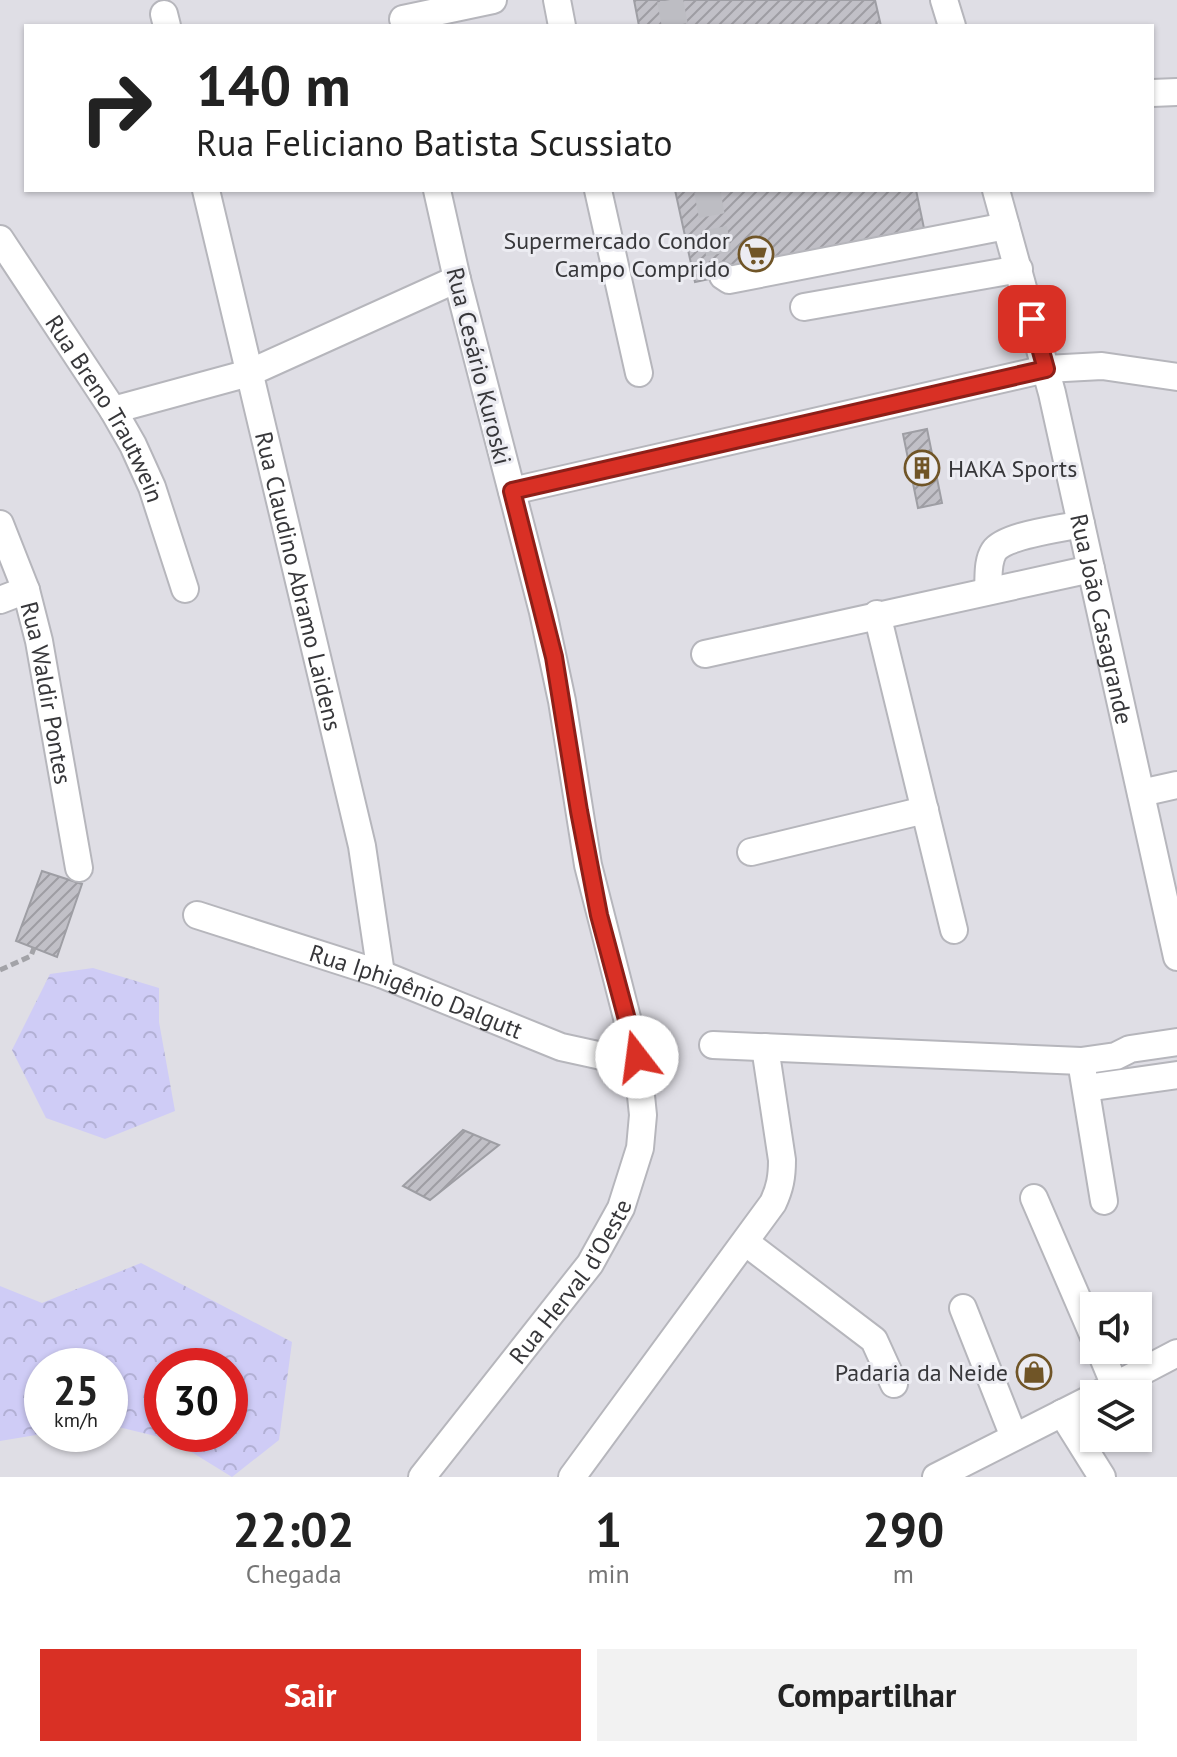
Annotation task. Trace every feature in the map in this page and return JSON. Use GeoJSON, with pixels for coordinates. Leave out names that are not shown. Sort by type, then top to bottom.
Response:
{"type":"FeatureCollection","features":[{"type":"Feature","properties":{"kind":"street"},"geometry":{"type":"LineString","coordinates":[[402,15],[493,0]]}},
{"type":"Feature","properties":{"kind":"street"},"geometry":{"type":"LineString","coordinates":[[557,0],[562,24]]}},
{"type":"Feature","properties":{"kind":"street"},"geometry":{"type":"LineString","coordinates":[[944,0],[951,24]]}},
{"type":"Feature","properties":{"kind":"street"},"geometry":{"type":"LineString","coordinates":[[1154,93],[1177,92]]}},
{"type":"Feature","properties":{"kind":"street","name":"Rua Claudino Abramo Laidens"},"geometry":{"type":"LineString","coordinates":[[206,192],[362,846],[381,974]]}},
{"type":"Feature","properties":{"kind":"street","name":"Rua Cesário Kuroski"},"geometry":{"type":"LineString","coordinates":[[437,192],[554,657],[599,915],[637,1057]]}},
{"type":"Feature","properties":{"kind":"street"},"geometry":{"type":"LineString","coordinates":[[598,192],[639,373]]}},
{"type":"Feature","properties":{"kind":"street","name":"Rua João Casagrande"},"geometry":{"type":"LineString","coordinates":[[997,192],[1046,369],[1177,957]]}},
{"type":"Feature","properties":{"kind":"street"},"geometry":{"type":"LineString","coordinates":[[723,276],[729,280],[1006,226]]}},
{"type":"Feature","properties":{"kind":"street","name":"Rua Breno Trautwein"},"geometry":{"type":"LineString","coordinates":[[0,239],[113,410],[145,468],[185,589]]}},
{"type":"Feature","properties":{"kind":"street"},"geometry":{"type":"LineString","coordinates":[[804,307],[1019,269]]}},
{"type":"Feature","properties":{"kind":"street"},"geometry":{"type":"LineString","coordinates":[[113,410],[249,373],[457,279]]}},
{"type":"Feature","properties":{"kind":"street"},"geometry":{"type":"LineString","coordinates":[[512,491],[1046,369],[1102,366],[1177,377]]}},
{"type":"Feature","properties":{"kind":"street","name":"Rua Waldir Pontes"},"geometry":{"type":"LineString","coordinates":[[0,524],[26,590],[39,641],[79,868]]}},
{"type":"Feature","properties":{"kind":"street"},"geometry":{"type":"LineString","coordinates":[[988,589],[992,554],[998,547],[1010,540],[1081,524]]}},
{"type":"Feature","properties":{"kind":"street"},"geometry":{"type":"LineString","coordinates":[[705,654],[988,589],[1091,569]]}},
{"type":"Feature","properties":{"kind":"street"},"geometry":{"type":"LineString","coordinates":[[0,600],[26,590]]}},
{"type":"Feature","properties":{"kind":"street"},"geometry":{"type":"LineString","coordinates":[[877,614],[954,930]]}},
{"type":"Feature","properties":{"kind":"street"},"geometry":{"type":"LineString","coordinates":[[1141,793],[1177,785]]}},
{"type":"Feature","properties":{"kind":"street"},"geometry":{"type":"LineString","coordinates":[[751,852],[925,810]]}},
{"type":"Feature","properties":{"kind":"street","name":"Rua Iphigênio Dalgutt"},"geometry":{"type":"LineString","coordinates":[[197,915],[381,974],[561,1047],[602,1056],[637,1057]]}},
{"type":"Feature","properties":{"kind":"street"},"geometry":{"type":"LineString","coordinates":[[713,1045],[1081,1061],[1177,1042]]}},
{"type":"Feature","properties":{"kind":"street"},"geometry":{"type":"LineString","coordinates":[[572,1477],[773,1203],[782,1176],[765,1047]]}},
{"type":"Feature","properties":{"kind":"street","name":"Rua Herval d'Oeste"},"geometry":{"type":"LineString","coordinates":[[422,1477],[590,1264],[621,1208],[640,1148],[643,1115],[637,1057]]}},
{"type":"Feature","properties":{"kind":"street"},"geometry":{"type":"LineString","coordinates":[[1081,1061],[1104,1201]]}},
{"type":"Feature","properties":{"kind":"street"},"geometry":{"type":"LineString","coordinates":[[1086,1088],[1177,1075]]}},
{"type":"Feature","properties":{"kind":"street"},"geometry":{"type":"LineString","coordinates":[[1034,1198],[1080,1305]]}},
{"type":"Feature","properties":{"kind":"street"},"geometry":{"type":"LineString","coordinates":[[745,1242],[874,1340],[894,1384]]}},
{"type":"Feature","properties":{"kind":"street"},"geometry":{"type":"LineString","coordinates":[[963,1308],[1014,1437]]}},
{"type":"Feature","properties":{"kind":"street"},"geometry":{"type":"LineString","coordinates":[[1126,1380],[1177,1353]]}},
{"type":"Feature","properties":{"kind":"street"},"geometry":{"type":"LineString","coordinates":[[936,1477],[1080,1404]]}},
{"type":"Feature","properties":{"kind":"street"},"geometry":{"type":"LineString","coordinates":[[1062,1413],[1102,1477]]}},
{"type":"Feature","properties":{"kind":"path"},"geometry":{"type":"LineString","coordinates":[[0,970],[31,956],[34,948]]}},
{"type":"Feature","properties":{"kind":"green space"},"geometry":{"type":"Polygon","coordinates":[[[93,968],[159,988],[159,1022],[175,1111],[105,1139],[46,1118],[12,1050],[50,974],[93,968]]]}},
{"type":"Feature","properties":{"kind":"green space"},"geometry":{"type":"Polygon","coordinates":[[[141,1263],[292,1342],[279,1440],[232,1477],[191,1452],[248,1452],[248,1348],[144,1348],[144,1433],[128,1429],[128,1348],[24,1348],[24,1437],[0,1441],[0,1286],[42,1303],[141,1263]]]}},
{"type":"Feature","properties":{"kind":"building"},"geometry":{"type":"Polygon","coordinates":[[[634,0],[875,0],[881,24],[639,24],[634,0]]]}},
{"type":"Feature","properties":{"kind":"building","name":"Supermercado Condor Campo Comprido"},"geometry":{"type":"Polygon","coordinates":[[[675,192],[916,192],[925,233],[695,282],[675,192]]]}},
{"type":"Feature","properties":{"kind":"building","name":"HAKA Sports"},"geometry":{"type":"Polygon","coordinates":[[[927,429],[942,503],[918,508],[903,434],[927,429]]]}},
{"type":"Feature","properties":{"kind":"building"},"geometry":{"type":"Polygon","coordinates":[[[42,871],[82,884],[57,957],[16,941],[42,871]]]}},
{"type":"Feature","properties":{"kind":"building"},"geometry":{"type":"Polygon","coordinates":[[[463,1130],[499,1145],[430,1200],[403,1186],[463,1130]]]}},
{"type":"Feature","properties":{"kind":"tunnel"},"geometry":{"type":"LineString","coordinates":[[670,0],[675,24]]}},
{"type":"Feature","properties":{"kind":"tunnel"},"geometry":{"type":"LineString","coordinates":[[707,192],[723,276]]}},
{"type":"Feature","properties":{"kind":"place","name":"Supermercado Condor Campo Comprido"},"geometry":{"type":"Point","coordinates":[756,254]}},
{"type":"Feature","properties":{"kind":"place","name":"HAKA Sports"},"geometry":{"type":"Point","coordinates":[922,468]}},
{"type":"Feature","properties":{"kind":"place","name":"Padaria da Neide"},"geometry":{"type":"Point","coordinates":[1034,1372]}},
{"type":"Feature","properties":{"kind":"route"},"geometry":{"type":"LineString","coordinates":[[637,1057],[599,915],[554,657],[512,491],[1046,369],[1032,319]]}}]}
